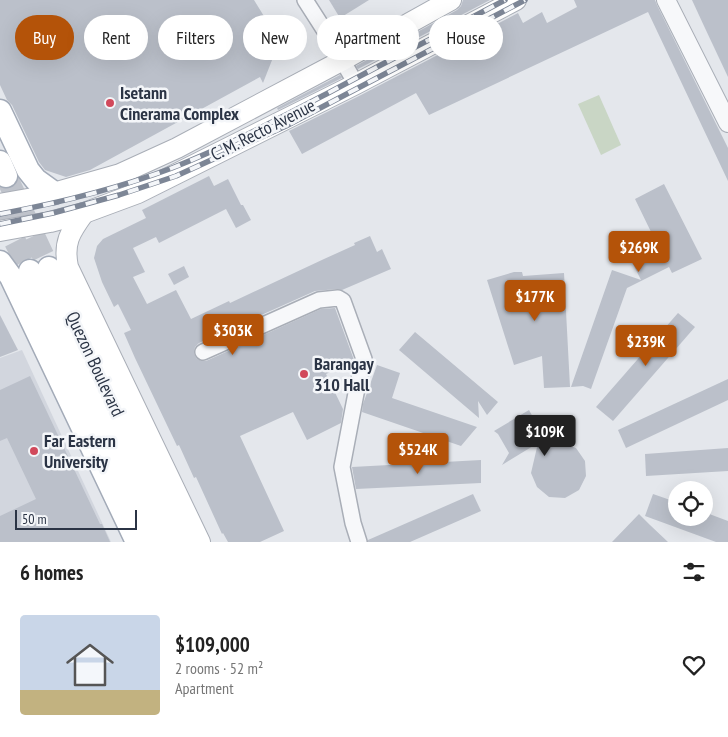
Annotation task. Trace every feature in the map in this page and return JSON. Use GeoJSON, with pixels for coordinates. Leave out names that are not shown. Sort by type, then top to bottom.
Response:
{"type":"FeatureCollection","features":[{"type":"Feature","properties":{"kind":"main road","name":"C. M. Recto Avenue"},"geometry":{"type":"LineString","coordinates":[[419,18],[451,0]]}},
{"type":"Feature","properties":{"kind":"main road","name":"C. M. Recto Avenue"},"geometry":{"type":"LineString","coordinates":[[0,231],[50,222],[84,213],[138,193],[356,84],[516,0]]}},
{"type":"Feature","properties":{"kind":"main road","name":"C. M. Recto Avenue"},"geometry":{"type":"LineString","coordinates":[[0,204],[39,197],[120,174],[176,148],[343,60]]}},
{"type":"Feature","properties":{"kind":"main road"},"geometry":{"type":"LineString","coordinates":[[0,111],[28,170],[36,180],[54,193]]}},
{"type":"Feature","properties":{"kind":"main road"},"geometry":{"type":"LineString","coordinates":[[84,213],[68,238],[66,250],[68,267],[200,542]]}},
{"type":"Feature","properties":{"kind":"main road"},"geometry":{"type":"LineString","coordinates":[[0,262],[11,277],[137,542]]}},
{"type":"Feature","properties":{"kind":"main road","name":"Quezon Boulevard"},"geometry":{"type":"LineString","coordinates":[[158,542],[40,270],[180,542]]}},
{"type":"Feature","properties":{"kind":"street"},"geometry":{"type":"LineString","coordinates":[[305,0],[317,19]]}},
{"type":"Feature","properties":{"kind":"street"},"geometry":{"type":"LineString","coordinates":[[666,0],[728,122]]}},
{"type":"Feature","properties":{"kind":"street"},"geometry":{"type":"LineString","coordinates":[[343,60],[356,84]]}},
{"type":"Feature","properties":{"kind":"street"},"geometry":{"type":"LineString","coordinates":[[203,352],[318,300],[338,298],[343,301],[364,358],[342,467],[353,523],[359,542]]}},
{"type":"Feature","properties":{"kind":"shaded area","name":"Far Eastern University"},"geometry":{"type":"Polygon","coordinates":[[[22,350],[111,542],[0,542],[0,358],[22,350]]]}},
{"type":"Feature","properties":{"kind":"green space"},"geometry":{"type":"Polygon","coordinates":[[[599,95],[621,145],[601,155],[578,104],[599,95]]]}},
{"type":"Feature","properties":{"kind":"building","name":"Isetann Cinerama Complex"},"geometry":{"type":"Polygon","coordinates":[[[0,0],[254,0],[263,15],[243,15],[243,60],[272,60],[263,83],[260,77],[90,170],[66,177],[45,170],[39,162],[12,105],[7,100],[0,85],[0,0]]]}},
{"type":"Feature","properties":{"kind":"building"},"geometry":{"type":"Polygon","coordinates":[[[329,0],[369,0],[345,15],[338,15],[329,0]]]}},
{"type":"Feature","properties":{"kind":"building"},"geometry":{"type":"Polygon","coordinates":[[[463,0],[490,0],[461,15],[448,15],[461,6],[463,0]]]}},
{"type":"Feature","properties":{"kind":"building"},"geometry":{"type":"Polygon","coordinates":[[[574,0],[655,0],[728,148],[728,181],[648,12],[429,115],[416,93],[302,154],[289,131],[429,59],[503,60],[503,21],[518,13],[523,23],[542,12],[547,23],[577,7],[574,0]]]}},
{"type":"Feature","properties":{"kind":"building"},"geometry":{"type":"Polygon","coordinates":[[[692,0],[728,0],[728,77],[704,26],[692,0]]]}},
{"type":"Feature","properties":{"kind":"building"},"geometry":{"type":"Polygon","coordinates":[[[429,26],[429,32],[419,37],[419,31],[429,26]]]}},
{"type":"Feature","properties":{"kind":"building"},"geometry":{"type":"Polygon","coordinates":[[[367,60],[375,60],[358,69],[356,66],[367,60]]]}},
{"type":"Feature","properties":{"kind":"building"},"geometry":{"type":"Polygon","coordinates":[[[340,75],[342,78],[278,110],[277,108],[340,75]]]}},
{"type":"Feature","properties":{"kind":"building"},"geometry":{"type":"Polygon","coordinates":[[[209,176],[214,186],[228,179],[251,220],[236,228],[226,209],[159,243],[156,237],[133,248],[145,272],[133,277],[147,304],[176,290],[191,319],[229,301],[230,303],[355,245],[354,243],[370,236],[377,252],[382,249],[391,269],[342,290],[315,291],[199,343],[195,347],[194,352],[197,359],[206,361],[321,309],[335,308],[354,360],[326,374],[343,409],[341,423],[307,440],[293,412],[240,436],[284,531],[260,542],[228,542],[222,534],[196,477],[194,478],[179,445],[177,446],[135,358],[124,333],[131,330],[118,304],[114,307],[102,282],[94,258],[97,246],[103,239],[146,218],[142,210],[209,176]]]}},
{"type":"Feature","properties":{"kind":"building"},"geometry":{"type":"Polygon","coordinates":[[[664,184],[702,259],[672,273],[669,267],[627,288],[591,389],[583,386],[571,387],[612,270],[641,280],[626,250],[653,236],[635,199],[664,184]]]}},
{"type":"Feature","properties":{"kind":"building"},"geometry":{"type":"Polygon","coordinates":[[[184,266],[189,277],[174,285],[168,274],[184,266]]]}},
{"type":"Feature","properties":{"kind":"building"},"geometry":{"type":"Polygon","coordinates":[[[514,272],[522,272],[523,276],[564,273],[570,387],[544,388],[542,356],[514,365],[487,280],[514,272]]]}},
{"type":"Feature","properties":{"kind":"building"},"geometry":{"type":"Polygon","coordinates":[[[678,313],[695,327],[613,421],[596,407],[678,313]]]}},
{"type":"Feature","properties":{"kind":"building"},"geometry":{"type":"Polygon","coordinates":[[[0,315],[18,350],[0,357],[0,315]]]}},
{"type":"Feature","properties":{"kind":"building"},"geometry":{"type":"Polygon","coordinates":[[[415,332],[498,402],[487,415],[478,401],[479,418],[399,350],[415,332]]]}},
{"type":"Feature","properties":{"kind":"building"},"geometry":{"type":"Polygon","coordinates":[[[377,365],[400,373],[392,398],[477,427],[461,446],[362,412],[377,365]]]}},
{"type":"Feature","properties":{"kind":"building","name":"Far Eastern University"},"geometry":{"type":"Polygon","coordinates":[[[30,376],[110,542],[0,542],[0,516],[36,499],[7,438],[0,441],[0,390],[30,376]]]}},
{"type":"Feature","properties":{"kind":"building"},"geometry":{"type":"Polygon","coordinates":[[[728,379],[728,400],[626,448],[618,430],[728,379]]]}},
{"type":"Feature","properties":{"kind":"building"},"geometry":{"type":"Polygon","coordinates":[[[529,410],[549,446],[561,443],[576,448],[585,461],[586,476],[579,490],[565,498],[549,497],[537,487],[531,473],[538,443],[502,465],[509,453],[498,434],[494,431],[529,410]]]}},
{"type":"Feature","properties":{"kind":"building"},"geometry":{"type":"Polygon","coordinates":[[[728,448],[728,471],[646,476],[645,454],[728,448]]]}},
{"type":"Feature","properties":{"kind":"building"},"geometry":{"type":"Polygon","coordinates":[[[481,460],[481,483],[356,489],[352,467],[481,460]]]}},
{"type":"Feature","properties":{"kind":"building"},"geometry":{"type":"Polygon","coordinates":[[[473,494],[481,511],[410,542],[368,542],[368,540],[473,494]]]}},
{"type":"Feature","properties":{"kind":"building"},"geometry":{"type":"Polygon","coordinates":[[[653,494],[668,499],[668,524],[645,516],[653,494]]]}},
{"type":"Feature","properties":{"kind":"building"},"geometry":{"type":"Polygon","coordinates":[[[639,514],[650,525],[668,542],[612,542],[639,514]]]}},
{"type":"Feature","properties":{"kind":"building"},"geometry":{"type":"Polygon","coordinates":[[[713,515],[728,521],[728,542],[716,542],[672,526],[713,526],[713,515]]]}},
{"type":"Feature","properties":{"kind":"tunnel"},"geometry":{"type":"LineString","coordinates":[[6,176],[49,268]]}},
{"type":"Feature","properties":{"kind":"tunnel"},"geometry":{"type":"LineString","coordinates":[[0,212],[30,271]]}},
{"type":"Feature","properties":{"kind":"railway"},"geometry":{"type":"LineString","coordinates":[[0,214],[109,189],[151,176],[192,160],[232,142],[505,0]]}},
{"type":"Feature","properties":{"kind":"railway"},"geometry":{"type":"LineString","coordinates":[[0,224],[53,213],[119,195],[176,176],[286,126],[525,0]]}},
{"type":"Feature","properties":{"kind":"place","name":"Isetann Cinerama Complex"},"geometry":{"type":"Point","coordinates":[110,103]}},
{"type":"Feature","properties":{"kind":"place","name":"Barangay 310 Hall"},"geometry":{"type":"Point","coordinates":[304,374]}},
{"type":"Feature","properties":{"kind":"place","name":"Far Eastern University"},"geometry":{"type":"Point","coordinates":[34,451]}}]}
